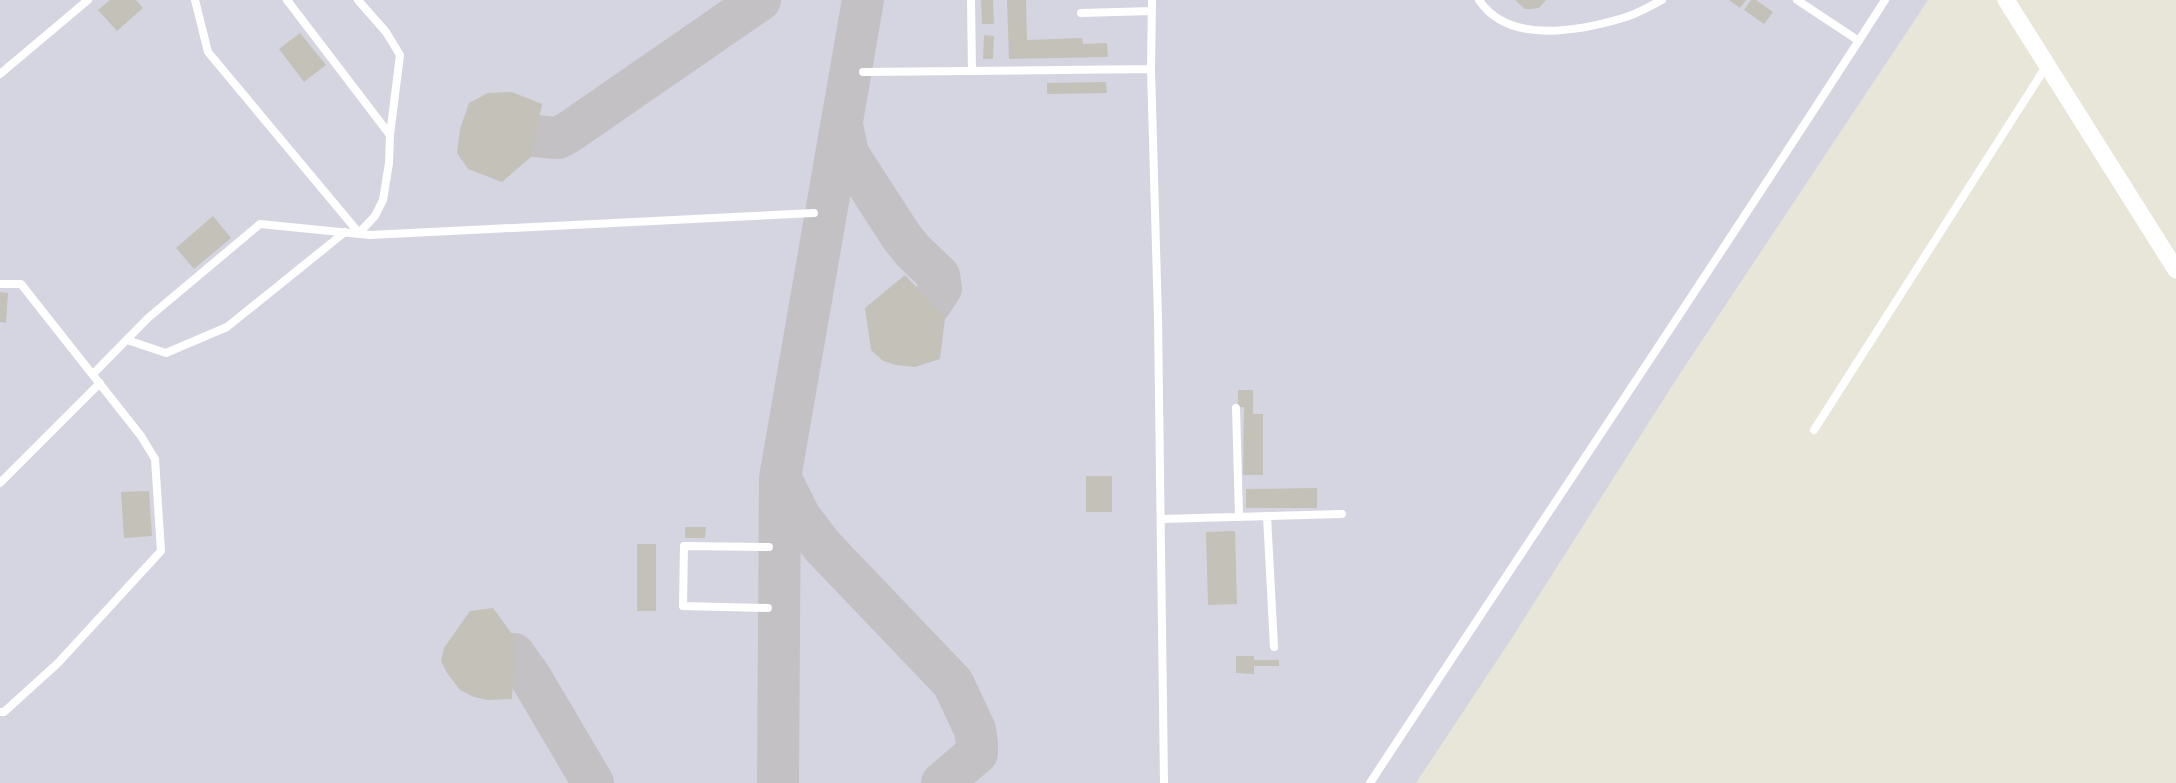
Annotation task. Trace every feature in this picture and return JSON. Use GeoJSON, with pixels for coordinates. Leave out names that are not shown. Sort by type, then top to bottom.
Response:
{"type":"FeatureCollection","features":[{"type":"Feature","properties":{"kind":"street"},"geometry":{"type":"LineString","coordinates":[[2006,0],[2176,270]]}},
{"type":"Feature","properties":{"kind":"lane"},"geometry":{"type":"LineString","coordinates":[[0,74],[88,0]]}},
{"type":"Feature","properties":{"kind":"lane"},"geometry":{"type":"LineString","coordinates":[[195,0],[208,52],[359,233]]}},
{"type":"Feature","properties":{"kind":"lane"},"geometry":{"type":"LineString","coordinates":[[287,0],[390,135]]}},
{"type":"Feature","properties":{"kind":"lane"},"geometry":{"type":"LineString","coordinates":[[358,0],[386,32],[400,55],[390,135],[389,163],[383,200],[375,216],[359,233]]}},
{"type":"Feature","properties":{"kind":"lane"},"geometry":{"type":"LineString","coordinates":[[971,0],[972,71]]}},
{"type":"Feature","properties":{"kind":"lane"},"geometry":{"type":"LineString","coordinates":[[1152,0],[1151,69],[1158,318],[1164,783]]}},
{"type":"Feature","properties":{"kind":"lane"},"geometry":{"type":"LineString","coordinates":[[1478,0],[1503,22],[1534,31],[1570,30],[1624,18],[1662,0]]}},
{"type":"Feature","properties":{"kind":"lane"},"geometry":{"type":"LineString","coordinates":[[1797,0],[1859,41]]}},
{"type":"Feature","properties":{"kind":"lane"},"geometry":{"type":"LineString","coordinates":[[1370,783],[1527,542],[1780,164],[1885,0]]}},
{"type":"Feature","properties":{"kind":"lane"},"geometry":{"type":"LineString","coordinates":[[1080,13],[1152,11]]}},
{"type":"Feature","properties":{"kind":"lane"},"geometry":{"type":"LineString","coordinates":[[1814,430],[2047,64]]}},
{"type":"Feature","properties":{"kind":"lane"},"geometry":{"type":"LineString","coordinates":[[863,72],[1151,69]]}},
{"type":"Feature","properties":{"kind":"lane"},"geometry":{"type":"LineString","coordinates":[[93,374],[148,318],[260,224],[370,235],[814,213]]}},
{"type":"Feature","properties":{"kind":"lane"},"geometry":{"type":"LineString","coordinates":[[126,340],[166,353],[227,327],[345,232]]}},
{"type":"Feature","properties":{"kind":"lane"},"geometry":{"type":"LineString","coordinates":[[0,284],[21,284],[141,436],[155,459],[161,551],[58,662],[4,712],[0,712]]}},
{"type":"Feature","properties":{"kind":"lane"},"geometry":{"type":"LineString","coordinates":[[0,483],[100,383]]}},
{"type":"Feature","properties":{"kind":"lane"},"geometry":{"type":"LineString","coordinates":[[1236,408],[1239,517]]}},
{"type":"Feature","properties":{"kind":"lane"},"geometry":{"type":"LineString","coordinates":[[1160,518],[1342,514]]}},
{"type":"Feature","properties":{"kind":"lane"},"geometry":{"type":"LineString","coordinates":[[1267,516],[1274,647]]}},
{"type":"Feature","properties":{"kind":"lane"},"geometry":{"type":"LineString","coordinates":[[768,608],[683,606],[684,546],[769,547]]}},
{"type":"Feature","properties":{"kind":"shaded area"},"geometry":{"type":"Polygon","coordinates":[[[0,0],[1928,0],[1679,375],[1508,644],[1416,783],[0,783],[0,0]]]}},
{"type":"Feature","properties":{"kind":"building"},"geometry":{"type":"Polygon","coordinates":[[[110,0],[136,0],[143,8],[117,31],[98,10],[110,0]]]}},
{"type":"Feature","properties":{"kind":"building"},"geometry":{"type":"Polygon","coordinates":[[[981,0],[993,0],[994,24],[982,24],[981,0]]]}},
{"type":"Feature","properties":{"kind":"building"},"geometry":{"type":"Polygon","coordinates":[[[1007,0],[1026,0],[1027,40],[1082,38],[1083,44],[1107,43],[1108,57],[1009,59],[1007,0]]]}},
{"type":"Feature","properties":{"kind":"building"},"geometry":{"type":"Polygon","coordinates":[[[1515,0],[1546,0],[1539,8],[1525,9],[1515,0]]]}},
{"type":"Feature","properties":{"kind":"building"},"geometry":{"type":"Polygon","coordinates":[[[1729,0],[1746,0],[1740,8],[1729,0]]]}},
{"type":"Feature","properties":{"kind":"building"},"geometry":{"type":"Polygon","coordinates":[[[1751,0],[1756,0],[1773,12],[1764,24],[1744,10],[1751,0]]]}},
{"type":"Feature","properties":{"kind":"building"},"geometry":{"type":"Polygon","coordinates":[[[300,33],[326,65],[304,82],[279,49],[300,33]]]}},
{"type":"Feature","properties":{"kind":"building"},"geometry":{"type":"Polygon","coordinates":[[[984,35],[994,36],[993,59],[983,59],[984,35]]]}},
{"type":"Feature","properties":{"kind":"building"},"geometry":{"type":"Polygon","coordinates":[[[1106,82],[1107,93],[1047,94],[1047,83],[1106,82]]]}},
{"type":"Feature","properties":{"kind":"building"},"geometry":{"type":"Polygon","coordinates":[[[512,92],[542,104],[531,157],[502,182],[468,169],[457,153],[460,129],[469,103],[488,93],[512,92]]]}},
{"type":"Feature","properties":{"kind":"building"},"geometry":{"type":"Polygon","coordinates":[[[213,216],[231,238],[194,269],[176,248],[213,216]]]}},
{"type":"Feature","properties":{"kind":"building"},"geometry":{"type":"Polygon","coordinates":[[[905,275],[945,318],[940,359],[915,367],[896,365],[883,361],[871,350],[865,308],[905,275]]]}},
{"type":"Feature","properties":{"kind":"building"},"geometry":{"type":"Polygon","coordinates":[[[0,292],[8,293],[6,323],[0,322],[0,292]]]}},
{"type":"Feature","properties":{"kind":"building"},"geometry":{"type":"Polygon","coordinates":[[[1238,390],[1253,390],[1253,414],[1263,414],[1263,475],[1243,475],[1244,407],[1238,407],[1238,390]]]}},
{"type":"Feature","properties":{"kind":"building"},"geometry":{"type":"Polygon","coordinates":[[[1086,476],[1112,476],[1112,512],[1086,512],[1086,476]]]}},
{"type":"Feature","properties":{"kind":"building"},"geometry":{"type":"Polygon","coordinates":[[[1317,488],[1317,508],[1246,508],[1246,489],[1317,488]]]}},
{"type":"Feature","properties":{"kind":"building"},"geometry":{"type":"Polygon","coordinates":[[[149,491],[152,536],[124,538],[121,492],[149,491]]]}},
{"type":"Feature","properties":{"kind":"building"},"geometry":{"type":"Polygon","coordinates":[[[685,527],[706,527],[705,538],[685,538],[685,527]]]}},
{"type":"Feature","properties":{"kind":"building"},"geometry":{"type":"Polygon","coordinates":[[[1235,531],[1237,604],[1208,605],[1206,532],[1235,531]]]}},
{"type":"Feature","properties":{"kind":"building"},"geometry":{"type":"Polygon","coordinates":[[[637,544],[656,544],[656,611],[637,611],[637,544]]]}},
{"type":"Feature","properties":{"kind":"building"},"geometry":{"type":"Polygon","coordinates":[[[493,608],[515,638],[512,699],[488,700],[474,697],[460,690],[447,673],[441,661],[444,648],[470,611],[493,608]]]}},
{"type":"Feature","properties":{"kind":"building"},"geometry":{"type":"Polygon","coordinates":[[[1236,656],[1254,656],[1254,660],[1279,660],[1279,666],[1254,666],[1254,674],[1236,673],[1236,656]]]}},
{"type":"Feature","properties":{"kind":"taxiway"},"geometry":{"type":"LineString","coordinates":[[535,136],[558,138],[569,132],[760,0]]}},
{"type":"Feature","properties":{"kind":"taxiway"},"geometry":{"type":"LineString","coordinates":[[778,783],[780,478],[863,0]]}},
{"type":"Feature","properties":{"kind":"taxiway"},"geometry":{"type":"LineString","coordinates":[[842,125],[848,154],[901,236],[912,250],[939,276],[941,288],[931,303]]}},
{"type":"Feature","properties":{"kind":"taxiway"},"geometry":{"type":"LineString","coordinates":[[781,479],[800,517],[823,547],[953,683],[975,730],[977,753],[942,783]]}},
{"type":"Feature","properties":{"kind":"taxiway"},"geometry":{"type":"LineString","coordinates":[[514,654],[531,678],[593,783]]}}]}
